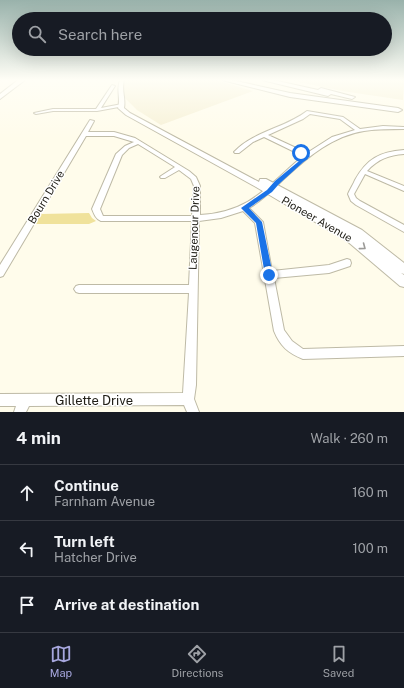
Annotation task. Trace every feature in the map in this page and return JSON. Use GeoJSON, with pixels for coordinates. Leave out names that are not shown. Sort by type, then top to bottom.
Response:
{"type":"FeatureCollection","features":[{"type":"Feature","properties":{"kind":"highway"},"geometry":{"type":"LineString","coordinates":[[319,99],[401,111]]}},
{"type":"Feature","properties":{"kind":"highway"},"geometry":{"type":"LineString","coordinates":[[333,99],[401,111]]}},
{"type":"Feature","properties":{"kind":"highway"},"geometry":{"type":"LineString","coordinates":[[366,99],[404,105]]}},
{"type":"Feature","properties":{"kind":"main road","name":"Pioneer Avenue"},"geometry":{"type":"LineString","coordinates":[[115,99],[117,103],[128,107],[141,116],[272,189],[351,238],[404,282]]}},
{"type":"Feature","properties":{"kind":"main road"},"geometry":{"type":"LineString","coordinates":[[122,99],[122,105]]}},
{"type":"Feature","properties":{"kind":"main road","name":"Pioneer Avenue"},"geometry":{"type":"LineString","coordinates":[[122,105],[122,108],[128,114],[144,123],[359,233],[404,269]]}},
{"type":"Feature","properties":{"kind":"main road"},"geometry":{"type":"LineString","coordinates":[[144,123],[150,124],[170,134],[175,134]]}},
{"type":"Feature","properties":{"kind":"street"},"geometry":{"type":"LineString","coordinates":[[97,110],[104,99]]}},
{"type":"Feature","properties":{"kind":"street"},"geometry":{"type":"LineString","coordinates":[[36,113],[53,110],[97,110],[122,105]]}},
{"type":"Feature","properties":{"kind":"street"},"geometry":{"type":"LineString","coordinates":[[238,152],[251,141],[301,118],[306,113],[312,112],[341,118],[358,130]]}},
{"type":"Feature","properties":{"kind":"street","name":"Bourn Drive"},"geometry":{"type":"LineString","coordinates":[[0,273],[92,121]]}},
{"type":"Feature","properties":{"kind":"street"},"geometry":{"type":"LineString","coordinates":[[138,142],[123,151],[117,158],[96,209],[101,218],[196,218],[223,215],[244,208],[272,189],[308,156],[325,142],[334,137],[358,130],[404,128]]}},
{"type":"Feature","properties":{"kind":"street","name":"Laugenour Drive"},"geometry":{"type":"LineString","coordinates":[[85,134],[114,134],[138,142],[191,175],[196,181],[190,384],[188,399]]}},
{"type":"Feature","properties":{"kind":"street"},"geometry":{"type":"LineString","coordinates":[[263,135],[308,156]]}},
{"type":"Feature","properties":{"kind":"street"},"geometry":{"type":"LineString","coordinates":[[404,152],[380,157],[367,166],[351,194],[353,199],[404,229]]}},
{"type":"Feature","properties":{"kind":"street"},"geometry":{"type":"LineString","coordinates":[[163,177],[179,167]]}},
{"type":"Feature","properties":{"kind":"street"},"geometry":{"type":"LineString","coordinates":[[364,171],[404,189]]}},
{"type":"Feature","properties":{"kind":"street"},"geometry":{"type":"LineString","coordinates":[[244,208],[259,222],[280,331],[283,340],[292,350],[303,354],[404,352]]}},
{"type":"Feature","properties":{"kind":"street"},"geometry":{"type":"LineString","coordinates":[[269,275],[329,269],[346,263]]}},
{"type":"Feature","properties":{"kind":"street"},"geometry":{"type":"LineString","coordinates":[[79,289],[192,289]]}},
{"type":"Feature","properties":{"kind":"street"},"geometry":{"type":"LineString","coordinates":[[188,399],[193,412]]}},
{"type":"Feature","properties":{"kind":"street","name":"Gillette Drive"},"geometry":{"type":"LineString","coordinates":[[0,400],[188,399]]}},
{"type":"Feature","properties":{"kind":"street"},"geometry":{"type":"LineString","coordinates":[[20,412],[25,400]]}},
{"type":"Feature","properties":{"kind":"shaded area"},"geometry":{"type":"Polygon","coordinates":[[[126,99],[231,99],[161,125],[137,110],[126,99]]]}},
{"type":"Feature","properties":{"kind":"shaded area"},"geometry":{"type":"Polygon","coordinates":[[[89,213],[96,221],[89,224],[35,224],[41,214],[89,213]]]}},
{"type":"Feature","properties":{"kind":"route"},"geometry":{"type":"LineString","coordinates":[[269,275],[259,222],[244,208],[270,191],[277,182],[308,156],[301,153]]}}]}
